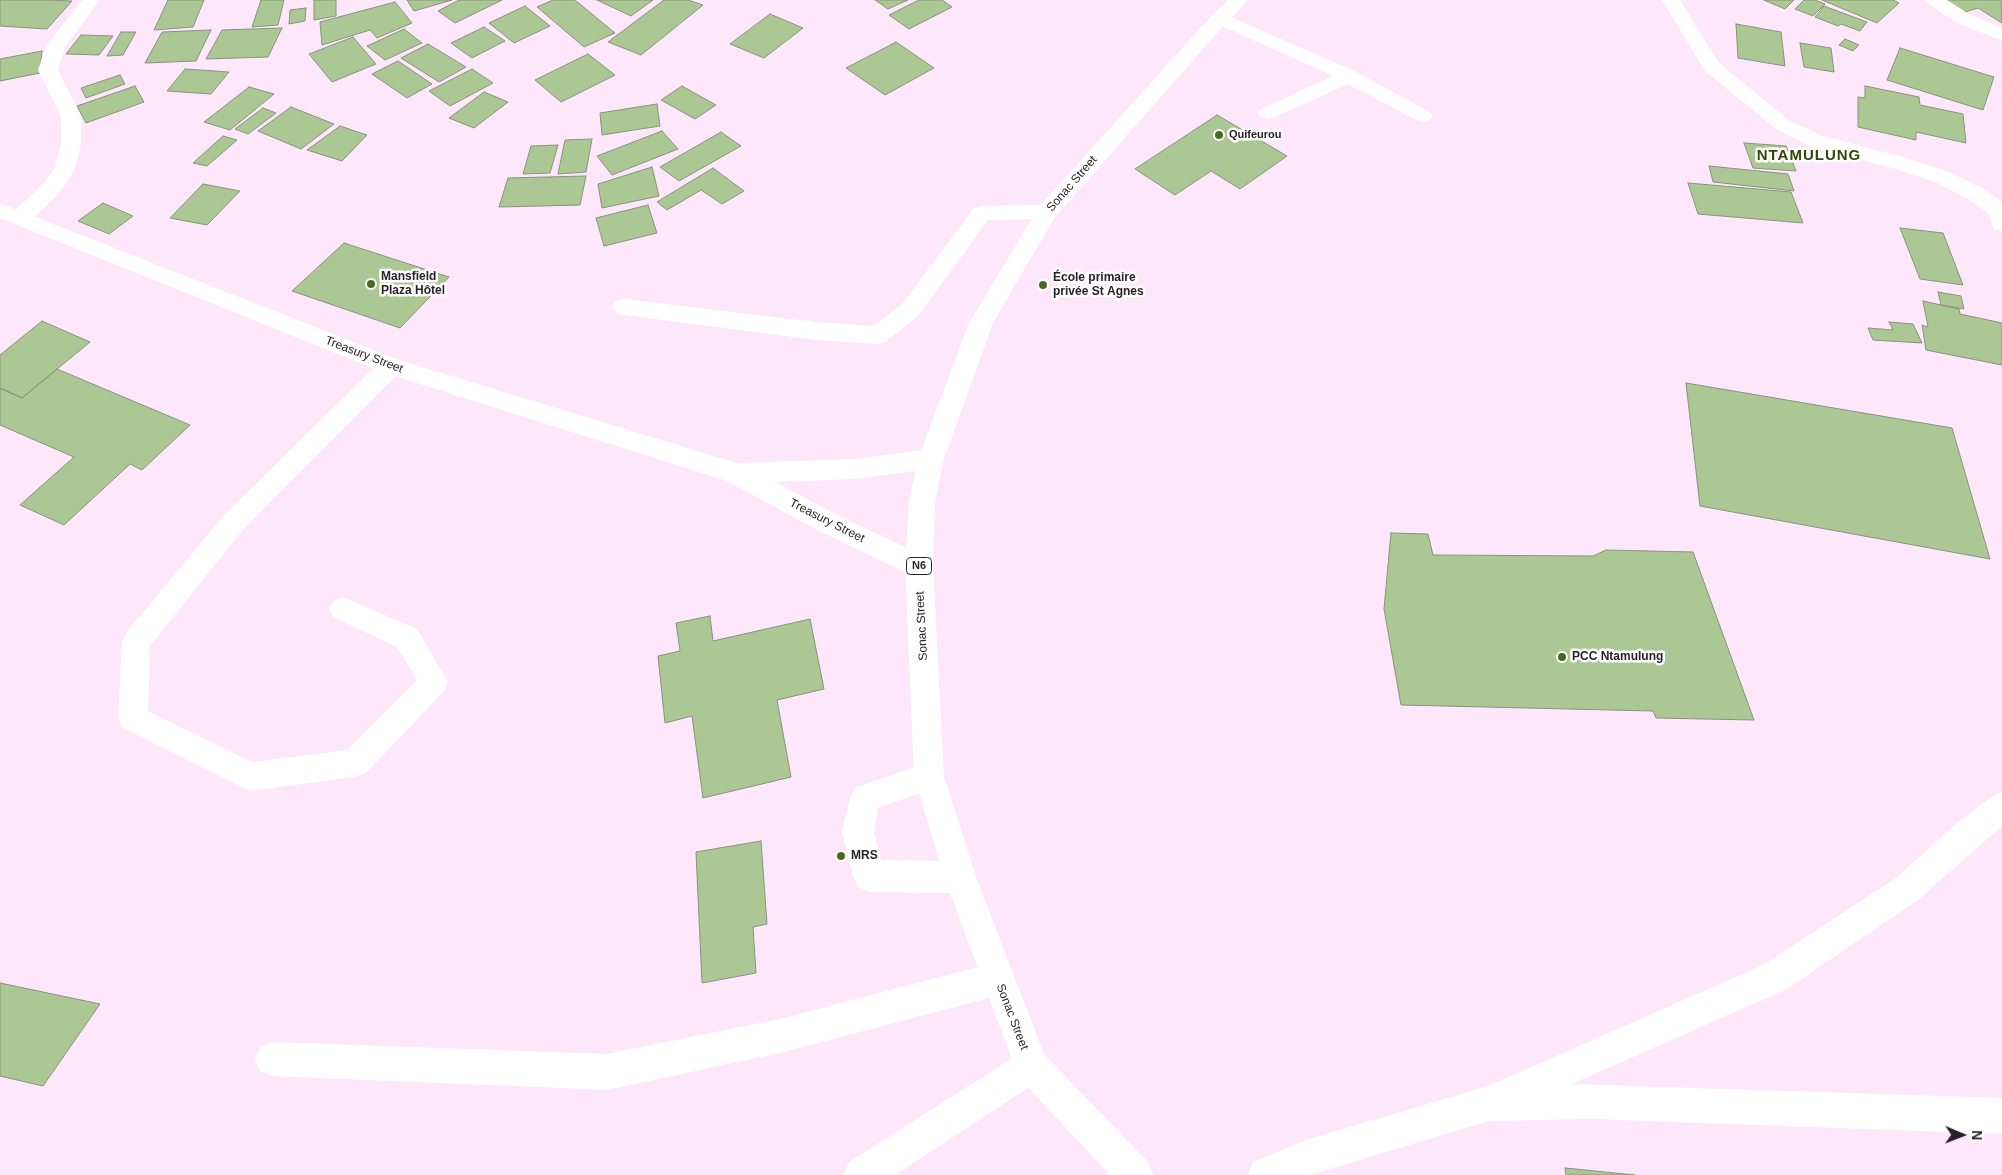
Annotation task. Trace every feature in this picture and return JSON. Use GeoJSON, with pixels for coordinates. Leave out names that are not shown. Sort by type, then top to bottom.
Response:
{"type":"FeatureCollection","features":[{"type":"Feature","properties":{"kind":"main road"},"geometry":{"type":"LineString","coordinates":[[10,214],[50,190],[65,168],[71,144],[71,116],[48,70],[56,46],[91,0]]}},
{"type":"Feature","properties":{"kind":"main road"},"geometry":{"type":"LineString","coordinates":[[1671,0],[1712,67],[1784,125],[1816,141],[1903,164],[1942,177],[1978,194],[1998,210],[2002,224]]}},
{"type":"Feature","properties":{"kind":"main road"},"geometry":{"type":"LineString","coordinates":[[1935,0],[1962,18],[2002,35]]}},
{"type":"Feature","properties":{"kind":"main road"},"geometry":{"type":"LineString","coordinates":[[1230,9],[1423,116]]}},
{"type":"Feature","properties":{"kind":"main road","name":"Sonac Street"},"geometry":{"type":"LineString","coordinates":[[1135,1175],[1031,1066],[960,877],[929,776],[919,566],[922,502],[931,459],[981,323],[1047,212],[1230,9]]}},
{"type":"Feature","properties":{"kind":"main road"},"geometry":{"type":"LineString","coordinates":[[1268,114],[1349,76]]}},
{"type":"Feature","properties":{"kind":"main road"},"geometry":{"type":"LineString","coordinates":[[624,307],[816,331],[879,335],[911,309],[982,213],[1047,212]]}},
{"type":"Feature","properties":{"kind":"main road","name":"Treasury Street"},"geometry":{"type":"LineString","coordinates":[[10,214],[391,366],[736,473],[828,522],[919,566]]}},
{"type":"Feature","properties":{"kind":"main road"},"geometry":{"type":"LineString","coordinates":[[343,609],[407,638],[434,682],[355,763],[250,776],[133,718],[136,642],[233,523],[391,366]]}},
{"type":"Feature","properties":{"kind":"main road","name":"Treasury Street"},"geometry":{"type":"LineString","coordinates":[[736,473],[856,469],[931,459]]}},
{"type":"Feature","properties":{"kind":"main road"},"geometry":{"type":"LineString","coordinates":[[929,776],[864,798],[858,832],[869,876],[960,877]]}},
{"type":"Feature","properties":{"kind":"main road"},"geometry":{"type":"LineString","coordinates":[[1266,1175],[1306,1158],[1489,1102],[1775,977],[1907,889],[1968,834],[2002,807]]}},
{"type":"Feature","properties":{"kind":"main road"},"geometry":{"type":"LineString","coordinates":[[272,1058],[607,1072],[780,1036],[997,979]]}},
{"type":"Feature","properties":{"kind":"main road"},"geometry":{"type":"LineString","coordinates":[[862,1175],[1031,1066]]}},
{"type":"Feature","properties":{"kind":"main road"},"geometry":{"type":"LineString","coordinates":[[1489,1102],[1594,1101],[2002,1116]]}},
{"type":"Feature","properties":{"kind":"building"},"geometry":{"type":"Polygon","coordinates":[[[0,0],[72,1],[47,29],[0,26],[0,0]]]}},
{"type":"Feature","properties":{"kind":"building"},"geometry":{"type":"Polygon","coordinates":[[[168,0],[204,0],[193,27],[154,30],[168,0]]]}},
{"type":"Feature","properties":{"kind":"building"},"geometry":{"type":"Polygon","coordinates":[[[261,0],[284,0],[278,25],[252,27],[261,0]]]}},
{"type":"Feature","properties":{"kind":"building"},"geometry":{"type":"Polygon","coordinates":[[[314,0],[336,0],[336,16],[314,20],[314,0]]]}},
{"type":"Feature","properties":{"kind":"building"},"geometry":{"type":"Polygon","coordinates":[[[407,0],[452,0],[414,11],[407,0]]]}},
{"type":"Feature","properties":{"kind":"building"},"geometry":{"type":"Polygon","coordinates":[[[459,0],[502,0],[455,23],[438,11],[459,0]]]}},
{"type":"Feature","properties":{"kind":"building"},"geometry":{"type":"Polygon","coordinates":[[[553,0],[575,0],[615,33],[584,47],[537,7],[553,0]]]}},
{"type":"Feature","properties":{"kind":"building"},"geometry":{"type":"Polygon","coordinates":[[[597,0],[653,0],[631,16],[597,0]]]}},
{"type":"Feature","properties":{"kind":"building"},"geometry":{"type":"Polygon","coordinates":[[[664,0],[688,0],[703,5],[641,55],[608,42],[664,0]]]}},
{"type":"Feature","properties":{"kind":"building"},"geometry":{"type":"Polygon","coordinates":[[[875,0],[908,0],[888,9],[875,0]]]}},
{"type":"Feature","properties":{"kind":"building"},"geometry":{"type":"Polygon","coordinates":[[[919,0],[942,0],[952,7],[909,29],[889,15],[919,0]]]}},
{"type":"Feature","properties":{"kind":"building"},"geometry":{"type":"Polygon","coordinates":[[[1764,0],[1794,0],[1785,9],[1764,0]]]}},
{"type":"Feature","properties":{"kind":"building"},"geometry":{"type":"Polygon","coordinates":[[[1804,0],[1815,0],[1825,4],[1813,16],[1795,9],[1804,0]]]}},
{"type":"Feature","properties":{"kind":"building"},"geometry":{"type":"Polygon","coordinates":[[[1822,0],[1893,0],[1899,3],[1877,23],[1822,0]]]}},
{"type":"Feature","properties":{"kind":"building"},"geometry":{"type":"Polygon","coordinates":[[[1938,0],[2001,0],[2002,23],[1978,8],[1959,14],[1938,0]]]}},
{"type":"Feature","properties":{"kind":"building"},"geometry":{"type":"Polygon","coordinates":[[[395,2],[412,23],[377,38],[370,30],[322,45],[320,22],[395,2]]]}},
{"type":"Feature","properties":{"kind":"building"},"geometry":{"type":"Polygon","coordinates":[[[525,6],[550,26],[514,43],[489,23],[525,6]]]}},
{"type":"Feature","properties":{"kind":"building"},"geometry":{"type":"Polygon","coordinates":[[[1824,6],[1867,22],[1860,31],[1841,24],[1838,26],[1815,17],[1824,6]]]}},
{"type":"Feature","properties":{"kind":"building"},"geometry":{"type":"Polygon","coordinates":[[[306,8],[305,21],[289,24],[290,10],[306,8]]]}},
{"type":"Feature","properties":{"kind":"building"},"geometry":{"type":"Polygon","coordinates":[[[770,14],[803,28],[764,58],[730,44],[770,14]]]}},
{"type":"Feature","properties":{"kind":"building"},"geometry":{"type":"Polygon","coordinates":[[[1736,24],[1781,32],[1785,66],[1738,58],[1736,24]]]}},
{"type":"Feature","properties":{"kind":"building"},"geometry":{"type":"Polygon","coordinates":[[[484,27],[505,41],[472,58],[451,43],[484,27]]]}},
{"type":"Feature","properties":{"kind":"building"},"geometry":{"type":"Polygon","coordinates":[[[282,28],[268,57],[206,59],[222,30],[282,28]]]}},
{"type":"Feature","properties":{"kind":"building"},"geometry":{"type":"Polygon","coordinates":[[[404,29],[422,43],[385,60],[367,46],[404,29]]]}},
{"type":"Feature","properties":{"kind":"building"},"geometry":{"type":"Polygon","coordinates":[[[211,30],[196,61],[145,63],[162,32],[211,30]]]}},
{"type":"Feature","properties":{"kind":"building"},"geometry":{"type":"Polygon","coordinates":[[[121,32],[136,32],[123,55],[107,56],[121,32]]]}},
{"type":"Feature","properties":{"kind":"building"},"geometry":{"type":"Polygon","coordinates":[[[81,35],[113,36],[99,55],[66,54],[81,35]]]}},
{"type":"Feature","properties":{"kind":"building"},"geometry":{"type":"Polygon","coordinates":[[[353,37],[376,64],[332,82],[309,54],[353,37]]]}},
{"type":"Feature","properties":{"kind":"building"},"geometry":{"type":"Polygon","coordinates":[[[1845,39],[1859,45],[1853,51],[1839,45],[1845,39]]]}},
{"type":"Feature","properties":{"kind":"building"},"geometry":{"type":"Polygon","coordinates":[[[896,42],[934,68],[885,95],[846,68],[896,42]]]}},
{"type":"Feature","properties":{"kind":"building"},"geometry":{"type":"Polygon","coordinates":[[[1800,43],[1831,48],[1834,72],[1804,67],[1800,43]]]}},
{"type":"Feature","properties":{"kind":"building"},"geometry":{"type":"Polygon","coordinates":[[[428,44],[466,67],[439,82],[401,58],[428,44]]]}},
{"type":"Feature","properties":{"kind":"building"},"geometry":{"type":"Polygon","coordinates":[[[1900,48],[1994,77],[1983,110],[1887,80],[1900,48]]]}},
{"type":"Feature","properties":{"kind":"building"},"geometry":{"type":"Polygon","coordinates":[[[42,51],[40,73],[0,81],[0,59],[42,51]]]}},
{"type":"Feature","properties":{"kind":"building"},"geometry":{"type":"Polygon","coordinates":[[[588,54],[615,75],[561,102],[535,80],[588,54]]]}},
{"type":"Feature","properties":{"kind":"building"},"geometry":{"type":"Polygon","coordinates":[[[398,61],[432,84],[407,98],[372,74],[398,61]]]}},
{"type":"Feature","properties":{"kind":"building"},"geometry":{"type":"Polygon","coordinates":[[[185,69],[229,72],[211,94],[167,91],[185,69]]]}},
{"type":"Feature","properties":{"kind":"building"},"geometry":{"type":"Polygon","coordinates":[[[472,69],[493,83],[450,106],[429,91],[472,69]]]}},
{"type":"Feature","properties":{"kind":"building"},"geometry":{"type":"Polygon","coordinates":[[[120,75],[125,84],[86,98],[81,88],[120,75]]]}},
{"type":"Feature","properties":{"kind":"building"},"geometry":{"type":"Polygon","coordinates":[[[135,86],[144,102],[86,123],[77,106],[135,86]]]}},
{"type":"Feature","properties":{"kind":"building"},"geometry":{"type":"Polygon","coordinates":[[[682,86],[716,105],[695,119],[661,100],[682,86]]]}},
{"type":"Feature","properties":{"kind":"building"},"geometry":{"type":"Polygon","coordinates":[[[1865,86],[1919,97],[1920,105],[1963,114],[1966,143],[1916,132],[1916,140],[1858,127],[1858,97],[1865,98],[1865,86]]]}},
{"type":"Feature","properties":{"kind":"building"},"geometry":{"type":"Polygon","coordinates":[[[249,87],[274,94],[230,130],[204,122],[249,87]]]}},
{"type":"Feature","properties":{"kind":"building"},"geometry":{"type":"Polygon","coordinates":[[[484,92],[508,102],[474,128],[449,118],[484,92]]]}},
{"type":"Feature","properties":{"kind":"building"},"geometry":{"type":"Polygon","coordinates":[[[657,104],[660,126],[602,135],[600,113],[657,104]]]}},
{"type":"Feature","properties":{"kind":"building"},"geometry":{"type":"Polygon","coordinates":[[[291,107],[334,124],[301,149],[258,131],[291,107]]]}},
{"type":"Feature","properties":{"kind":"building"},"geometry":{"type":"Polygon","coordinates":[[[263,108],[276,113],[248,134],[235,129],[263,108]]]}},
{"type":"Feature","properties":{"kind":"building","name":"Quifeurou"},"geometry":{"type":"Polygon","coordinates":[[[1217,115],[1287,156],[1240,189],[1211,171],[1175,195],[1135,169],[1217,115]]]}},
{"type":"Feature","properties":{"kind":"building"},"geometry":{"type":"Polygon","coordinates":[[[340,126],[367,135],[342,161],[307,150],[340,126]]]}},
{"type":"Feature","properties":{"kind":"building"},"geometry":{"type":"Polygon","coordinates":[[[662,131],[678,149],[612,175],[597,156],[662,131]]]}},
{"type":"Feature","properties":{"kind":"building"},"geometry":{"type":"Polygon","coordinates":[[[721,132],[741,146],[679,181],[660,167],[721,132]]]}},
{"type":"Feature","properties":{"kind":"building"},"geometry":{"type":"Polygon","coordinates":[[[223,136],[237,140],[207,166],[193,163],[223,136]]]}},
{"type":"Feature","properties":{"kind":"building"},"geometry":{"type":"Polygon","coordinates":[[[592,139],[586,172],[558,174],[565,140],[592,139]]]}},
{"type":"Feature","properties":{"kind":"building"},"geometry":{"type":"Polygon","coordinates":[[[1744,143],[1786,146],[1796,171],[1753,168],[1744,143]]]}},
{"type":"Feature","properties":{"kind":"building"},"geometry":{"type":"Polygon","coordinates":[[[558,145],[550,173],[523,174],[531,146],[558,145]]]}},
{"type":"Feature","properties":{"kind":"building"},"geometry":{"type":"Polygon","coordinates":[[[1709,166],[1788,174],[1794,191],[1713,182],[1709,166]]]}},
{"type":"Feature","properties":{"kind":"building"},"geometry":{"type":"Polygon","coordinates":[[[652,167],[659,196],[602,208],[598,184],[652,167]]]}},
{"type":"Feature","properties":{"kind":"building"},"geometry":{"type":"Polygon","coordinates":[[[713,168],[744,191],[722,204],[701,190],[667,210],[657,202],[713,168]]]}},
{"type":"Feature","properties":{"kind":"building"},"geometry":{"type":"Polygon","coordinates":[[[586,176],[580,205],[499,207],[508,178],[586,176]]]}},
{"type":"Feature","properties":{"kind":"building"},"geometry":{"type":"Polygon","coordinates":[[[1688,183],[1791,192],[1803,223],[1698,214],[1688,183]]]}},
{"type":"Feature","properties":{"kind":"building"},"geometry":{"type":"Polygon","coordinates":[[[203,184],[240,191],[207,225],[170,218],[203,184]]]}},
{"type":"Feature","properties":{"kind":"building"},"geometry":{"type":"Polygon","coordinates":[[[103,203],[133,216],[109,234],[78,221],[103,203]]]}},
{"type":"Feature","properties":{"kind":"building"},"geometry":{"type":"Polygon","coordinates":[[[648,205],[657,233],[604,246],[596,218],[648,205]]]}},
{"type":"Feature","properties":{"kind":"building"},"geometry":{"type":"Polygon","coordinates":[[[1900,228],[1943,233],[1963,285],[1920,279],[1900,228]]]}},
{"type":"Feature","properties":{"kind":"building","name":"Mansfield Plaza Hôtel"},"geometry":{"type":"Polygon","coordinates":[[[344,243],[449,277],[400,328],[292,291],[344,243]]]}},
{"type":"Feature","properties":{"kind":"building"},"geometry":{"type":"Polygon","coordinates":[[[1938,292],[1961,296],[1964,309],[1941,305],[1938,292]]]}},
{"type":"Feature","properties":{"kind":"building"},"geometry":{"type":"Polygon","coordinates":[[[1923,301],[1959,309],[1960,314],[2002,323],[2002,365],[1926,350],[1922,325],[1928,327],[1923,301]]]}},
{"type":"Feature","properties":{"kind":"building"},"geometry":{"type":"Polygon","coordinates":[[[42,321],[90,342],[22,398],[0,388],[0,355],[42,321]]]}},
{"type":"Feature","properties":{"kind":"building"},"geometry":{"type":"Polygon","coordinates":[[[1889,322],[1913,324],[1922,343],[1873,340],[1868,328],[1893,330],[1889,322]]]}},
{"type":"Feature","properties":{"kind":"building"},"geometry":{"type":"Polygon","coordinates":[[[57,369],[190,425],[142,470],[130,464],[64,525],[20,505],[74,457],[0,425],[0,388],[22,398],[57,369]]]}},
{"type":"Feature","properties":{"kind":"building"},"geometry":{"type":"Polygon","coordinates":[[[1686,383],[1952,428],[1990,559],[1700,506],[1686,383]]]}},
{"type":"Feature","properties":{"kind":"building","name":"PCC Ntamulung"},"geometry":{"type":"Polygon","coordinates":[[[1391,533],[1428,534],[1433,555],[1593,556],[1606,550],[1693,552],[1754,720],[1656,718],[1653,711],[1401,705],[1384,609],[1391,533]]]}},
{"type":"Feature","properties":{"kind":"building"},"geometry":{"type":"Polygon","coordinates":[[[710,616],[713,641],[810,619],[824,689],[777,700],[791,777],[703,798],[692,716],[665,723],[658,656],[680,651],[676,623],[710,616]]]}},
{"type":"Feature","properties":{"kind":"building"},"geometry":{"type":"Polygon","coordinates":[[[761,841],[767,924],[753,927],[756,973],[702,983],[696,852],[761,841]]]}},
{"type":"Feature","properties":{"kind":"building"},"geometry":{"type":"Polygon","coordinates":[[[0,983],[100,1004],[43,1086],[0,1076],[0,983]]]}},
{"type":"Feature","properties":{"kind":"building"},"geometry":{"type":"Polygon","coordinates":[[[1565,1168],[1635,1175],[1566,1175],[1565,1168]]]}},
{"type":"Feature","properties":{"kind":"place","name":"Quifeurou"},"geometry":{"type":"Point","coordinates":[1219,135]}},
{"type":"Feature","properties":{"kind":"place","name":"Mansfield Plaza Hôtel"},"geometry":{"type":"Point","coordinates":[371,284]}},
{"type":"Feature","properties":{"kind":"place","name":"École primaire privée St Agnes"},"geometry":{"type":"Point","coordinates":[1043,285]}},
{"type":"Feature","properties":{"kind":"place","name":"PCC Ntamulung"},"geometry":{"type":"Point","coordinates":[1562,657]}},
{"type":"Feature","properties":{"kind":"place","name":"MRS"},"geometry":{"type":"Point","coordinates":[841,856]}},
{"type":"Feature","properties":{"kind":"district","name":"NTAMULUNG"},"geometry":{"type":"Point","coordinates":[1809,156]}}]}
